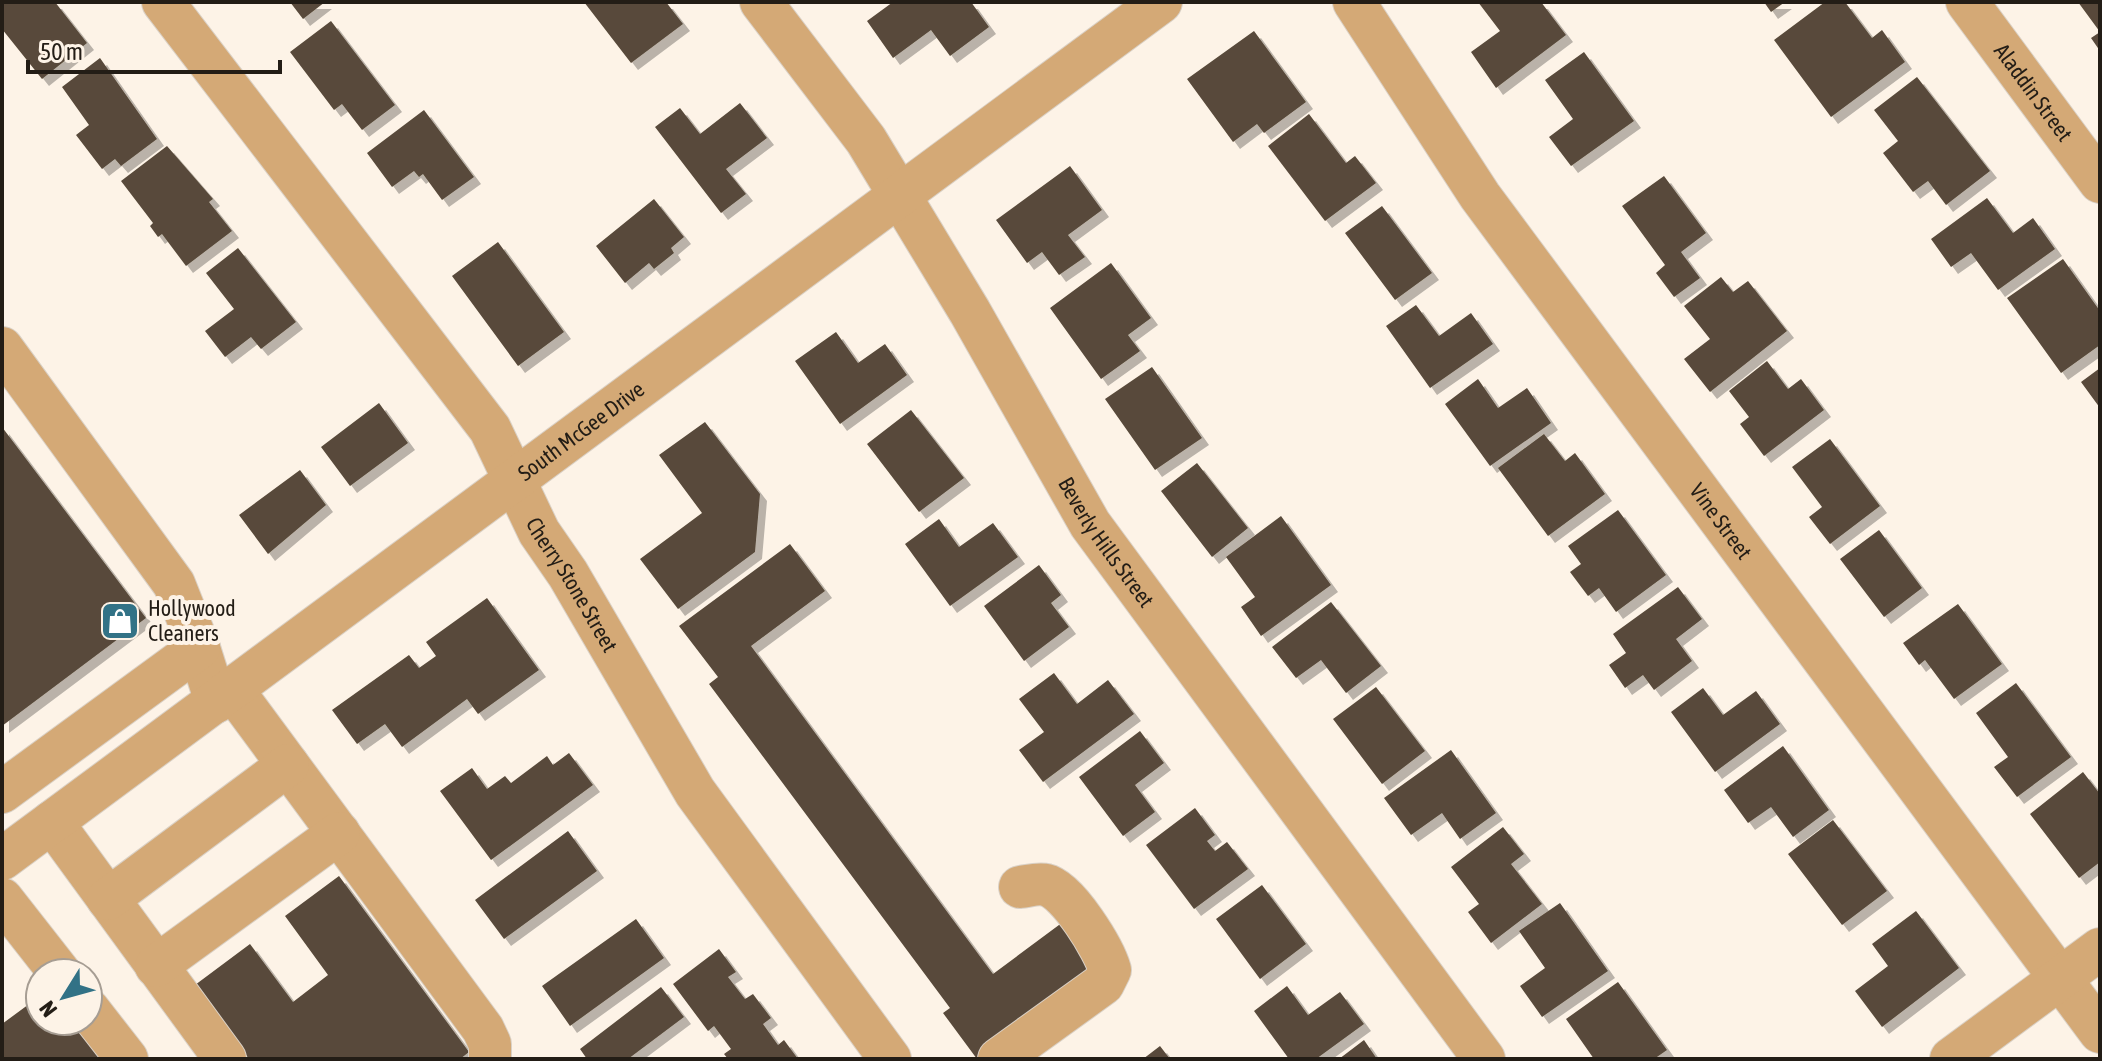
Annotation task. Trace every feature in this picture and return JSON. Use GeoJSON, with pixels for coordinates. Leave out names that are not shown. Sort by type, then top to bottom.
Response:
{"type":"FeatureCollection","features":[{"type":"Feature","properties":{"kind":"street","name":"Cherry Stone Street"},"geometry":{"type":"LineString","coordinates":[[163,2],[490,429],[539,532],[576,587],[695,792],[890,1059]]}},
{"type":"Feature","properties":{"kind":"street","name":"Beverly Hills Street"},"geometry":{"type":"LineString","coordinates":[[761,2],[866,140],[901,195],[1090,524],[1484,1059]]}},
{"type":"Feature","properties":{"kind":"street","name":"South McGee Drive"},"geometry":{"type":"LineString","coordinates":[[19,838],[224,695],[1161,2]]}},
{"type":"Feature","properties":{"kind":"street","name":"Vine Street"},"geometry":{"type":"LineString","coordinates":[[1354,2],[1480,196],[2100,1032]]}},
{"type":"Feature","properties":{"kind":"street","name":"Aladdin Street"},"geometry":{"type":"LineString","coordinates":[[1967,2],[2100,182]]}},
{"type":"Feature","properties":{"kind":"street"},"geometry":{"type":"LineString","coordinates":[[2,348],[174,584],[199,648],[224,695],[288,765],[483,1029],[490,1044],[490,1059]]}},
{"type":"Feature","properties":{"kind":"street"},"geometry":{"type":"LineString","coordinates":[[2,792],[199,648]]}},
{"type":"Feature","properties":{"kind":"street"},"geometry":{"type":"LineString","coordinates":[[108,899],[288,765]]}},
{"type":"Feature","properties":{"kind":"street"},"geometry":{"type":"LineString","coordinates":[[156,966],[339,833]]}},
{"type":"Feature","properties":{"kind":"street"},"geometry":{"type":"LineString","coordinates":[[19,838],[108,899],[225,1059]]}},
{"type":"Feature","properties":{"kind":"street"},"geometry":{"type":"LineString","coordinates":[[999,1059],[1103,984],[1110,970],[1104,952],[1060,893],[1046,885],[1020,887]]}},
{"type":"Feature","properties":{"kind":"street"},"geometry":{"type":"LineString","coordinates":[[2,899],[47,957]]}},
{"type":"Feature","properties":{"kind":"street"},"geometry":{"type":"LineString","coordinates":[[1951,1059],[2100,949]]}},
{"type":"Feature","properties":{"kind":"street"},"geometry":{"type":"LineString","coordinates":[[104,1030],[127,1059]]}},
{"type":"Feature","properties":{"kind":"building"},"geometry":{"type":"Polygon","coordinates":[[[2,2],[55,2],[87,43],[42,79],[2,29],[2,2]]]}},
{"type":"Feature","properties":{"kind":"building"},"geometry":{"type":"Polygon","coordinates":[[[290,2],[325,2],[303,19],[290,2]]]}},
{"type":"Feature","properties":{"kind":"building"},"geometry":{"type":"Polygon","coordinates":[[[584,2],[666,2],[683,24],[631,63],[584,2]]]}},
{"type":"Feature","properties":{"kind":"building"},"geometry":{"type":"Polygon","coordinates":[[[893,2],[971,2],[989,27],[950,56],[931,30],[893,58],[867,21],[893,2]]]}},
{"type":"Feature","properties":{"kind":"building"},"geometry":{"type":"Polygon","coordinates":[[[1478,2],[1541,2],[1566,35],[1496,88],[1471,52],[1500,31],[1478,2]]]}},
{"type":"Feature","properties":{"kind":"building"},"geometry":{"type":"Polygon","coordinates":[[[1764,2],[1785,2],[1771,12],[1764,2]]]}},
{"type":"Feature","properties":{"kind":"building"},"geometry":{"type":"Polygon","coordinates":[[[1825,2],[1845,2],[1872,38],[1882,30],[1905,62],[1831,117],[1774,40],[1825,2]]]}},
{"type":"Feature","properties":{"kind":"building"},"geometry":{"type":"Polygon","coordinates":[[[2078,2],[2100,2],[2100,32],[2078,2]]]}},
{"type":"Feature","properties":{"kind":"building"},"geometry":{"type":"Polygon","coordinates":[[[331,21],[395,105],[362,130],[342,104],[334,110],[290,52],[331,21]]]}},
{"type":"Feature","properties":{"kind":"building"},"geometry":{"type":"Polygon","coordinates":[[[1254,31],[1306,102],[1264,133],[1257,124],[1233,142],[1187,79],[1254,31]]]}},
{"type":"Feature","properties":{"kind":"building"},"geometry":{"type":"Polygon","coordinates":[[[2100,32],[2100,51],[2091,38],[2100,32]]]}},
{"type":"Feature","properties":{"kind":"building"},"geometry":{"type":"Polygon","coordinates":[[[1584,52],[1634,121],[1571,166],[1549,137],[1573,119],[1545,80],[1584,52]]]}},
{"type":"Feature","properties":{"kind":"building"},"geometry":{"type":"Polygon","coordinates":[[[100,58],[157,139],[121,166],[115,159],[102,169],[76,135],[89,125],[62,87],[100,58]]]}},
{"type":"Feature","properties":{"kind":"building"},"geometry":{"type":"Polygon","coordinates":[[[1917,77],[1990,171],[1946,205],[1928,181],[1913,192],[1883,153],[1898,141],[1874,110],[1917,77]]]}},
{"type":"Feature","properties":{"kind":"building"},"geometry":{"type":"Polygon","coordinates":[[[740,103],[767,138],[726,169],[746,194],[721,213],[655,127],[680,108],[700,134],[740,103]]]}},
{"type":"Feature","properties":{"kind":"building"},"geometry":{"type":"Polygon","coordinates":[[[424,110],[474,177],[442,200],[423,174],[419,177],[414,171],[392,187],[367,153],[424,110]]]}},
{"type":"Feature","properties":{"kind":"building"},"geometry":{"type":"Polygon","coordinates":[[[1309,114],[1346,163],[1355,156],[1376,183],[1325,221],[1268,146],[1309,114]]]}},
{"type":"Feature","properties":{"kind":"building"},"geometry":{"type":"Polygon","coordinates":[[[167,146],[213,199],[209,202],[232,231],[186,266],[162,234],[158,237],[150,226],[153,223],[121,181],[167,146]]]}},
{"type":"Feature","properties":{"kind":"building"},"geometry":{"type":"Polygon","coordinates":[[[1070,166],[1102,210],[1068,235],[1085,257],[1059,275],[1042,252],[1027,263],[996,220],[1070,166]]]}},
{"type":"Feature","properties":{"kind":"building"},"geometry":{"type":"Polygon","coordinates":[[[1664,176],[1706,233],[1681,252],[1700,278],[1674,297],[1656,273],[1665,265],[1622,206],[1664,176]]]}},
{"type":"Feature","properties":{"kind":"building"},"geometry":{"type":"Polygon","coordinates":[[[1987,198],[2013,233],[2033,218],[2055,249],[1998,290],[1971,253],[1951,267],[1931,239],[1987,198]]]}},
{"type":"Feature","properties":{"kind":"building"},"geometry":{"type":"Polygon","coordinates":[[[654,199],[684,237],[671,248],[674,253],[654,269],[649,263],[625,283],[596,246],[654,199]]]}},
{"type":"Feature","properties":{"kind":"building"},"geometry":{"type":"Polygon","coordinates":[[[1382,206],[1432,273],[1395,300],[1345,233],[1382,206]]]}},
{"type":"Feature","properties":{"kind":"building"},"geometry":{"type":"Polygon","coordinates":[[[498,242],[564,332],[518,366],[452,276],[498,242]]]}},
{"type":"Feature","properties":{"kind":"building"},"geometry":{"type":"Polygon","coordinates":[[[238,248],[296,322],[261,349],[251,337],[225,357],[205,331],[234,309],[206,273],[238,248]]]}},
{"type":"Feature","properties":{"kind":"building"},"geometry":{"type":"Polygon","coordinates":[[[2063,259],[2100,311],[2100,345],[2061,373],[2007,298],[2063,259]]]}},
{"type":"Feature","properties":{"kind":"building"},"geometry":{"type":"Polygon","coordinates":[[[1111,263],[1151,318],[1128,335],[1140,351],[1101,379],[1050,308],[1111,263]]]}},
{"type":"Feature","properties":{"kind":"building"},"geometry":{"type":"Polygon","coordinates":[[[1721,277],[1733,292],[1748,281],[1787,331],[1710,392],[1684,359],[1710,339],[1684,306],[1721,277]]]}},
{"type":"Feature","properties":{"kind":"building"},"geometry":{"type":"Polygon","coordinates":[[[1416,305],[1439,336],[1471,313],[1493,344],[1430,388],[1386,326],[1416,305]]]}},
{"type":"Feature","properties":{"kind":"building"},"geometry":{"type":"Polygon","coordinates":[[[836,332],[858,363],[885,344],[907,375],[840,424],[795,361],[836,332]]]}},
{"type":"Feature","properties":{"kind":"building"},"geometry":{"type":"Polygon","coordinates":[[[1767,361],[1788,389],[1801,379],[1824,410],[1764,456],[1740,424],[1749,417],[1729,391],[1767,361]]]}},
{"type":"Feature","properties":{"kind":"building"},"geometry":{"type":"Polygon","coordinates":[[[1152,367],[1202,438],[1155,470],[1105,399],[1152,367]]]}},
{"type":"Feature","properties":{"kind":"building"},"geometry":{"type":"Polygon","coordinates":[[[2100,368],[2100,408],[2081,382],[2100,368]]]}},
{"type":"Feature","properties":{"kind":"building"},"geometry":{"type":"Polygon","coordinates":[[[1478,379],[1498,408],[1527,388],[1551,423],[1490,466],[1445,404],[1478,379]]]}},
{"type":"Feature","properties":{"kind":"building"},"geometry":{"type":"Polygon","coordinates":[[[379,403],[408,443],[350,486],[321,447],[379,403]]]}},
{"type":"Feature","properties":{"kind":"building"},"geometry":{"type":"Polygon","coordinates":[[[911,410],[964,478],[919,512],[867,444],[911,410]]]}},
{"type":"Feature","properties":{"kind":"building"},"geometry":{"type":"Polygon","coordinates":[[[705,422],[760,494],[755,552],[678,609],[640,559],[702,513],[659,455],[705,422]]]}},
{"type":"Feature","properties":{"kind":"building"},"geometry":{"type":"Polygon","coordinates":[[[2,427],[146,618],[2,726],[2,427]]]}},
{"type":"Feature","properties":{"kind":"building"},"geometry":{"type":"Polygon","coordinates":[[[1544,434],[1565,461],[1575,453],[1605,494],[1548,536],[1498,468],[1544,434]]]}},
{"type":"Feature","properties":{"kind":"building"},"geometry":{"type":"Polygon","coordinates":[[[1830,439],[1880,506],[1830,544],[1809,517],[1822,507],[1792,467],[1830,439]]]}},
{"type":"Feature","properties":{"kind":"building"},"geometry":{"type":"Polygon","coordinates":[[[1197,463],[1248,528],[1212,557],[1161,491],[1197,463]]]}},
{"type":"Feature","properties":{"kind":"building"},"geometry":{"type":"Polygon","coordinates":[[[300,470],[326,505],[268,554],[239,515],[300,470]]]}},
{"type":"Feature","properties":{"kind":"building"},"geometry":{"type":"Polygon","coordinates":[[[1618,510],[1666,575],[1616,612],[1599,588],[1588,596],[1570,572],[1581,564],[1568,546],[1618,510]]]}},
{"type":"Feature","properties":{"kind":"building"},"geometry":{"type":"Polygon","coordinates":[[[1281,516],[1331,585],[1261,636],[1241,607],[1255,597],[1226,557],[1281,516]]]}},
{"type":"Feature","properties":{"kind":"building"},"geometry":{"type":"Polygon","coordinates":[[[939,519],[959,547],[993,523],[1018,557],[950,606],[905,544],[939,519]]]}},
{"type":"Feature","properties":{"kind":"building"},"geometry":{"type":"Polygon","coordinates":[[[1879,530],[1922,588],[1884,617],[1840,559],[1879,530]]]}},
{"type":"Feature","properties":{"kind":"building"},"geometry":{"type":"Polygon","coordinates":[[[790,544],[825,591],[751,646],[993,974],[1063,922],[1098,970],[977,1059],[943,1013],[950,1008],[709,684],[718,677],[679,626],[790,544]]]}},
{"type":"Feature","properties":{"kind":"building"},"geometry":{"type":"Polygon","coordinates":[[[1039,565],[1061,595],[1051,603],[1069,627],[1024,661],[984,606],[1039,565]]]}},
{"type":"Feature","properties":{"kind":"building"},"geometry":{"type":"Polygon","coordinates":[[[1678,587],[1702,619],[1676,639],[1692,661],[1654,690],[1643,675],[1625,688],[1609,665],[1626,653],[1613,634],[1678,587]]]}},
{"type":"Feature","properties":{"kind":"building"},"geometry":{"type":"Polygon","coordinates":[[[487,598],[539,670],[478,714],[467,699],[402,747],[385,724],[357,744],[332,710],[409,655],[419,668],[436,656],[426,642],[487,598]]]}},
{"type":"Feature","properties":{"kind":"building"},"geometry":{"type":"Polygon","coordinates":[[[1331,602],[1381,666],[1346,693],[1321,660],[1296,678],[1272,647],[1331,602]]]}},
{"type":"Feature","properties":{"kind":"building"},"geometry":{"type":"Polygon","coordinates":[[[1958,604],[2002,664],[1954,699],[1925,660],[1919,665],[1903,643],[1958,604]]]}},
{"type":"Feature","properties":{"kind":"building"},"geometry":{"type":"Polygon","coordinates":[[[1054,673],[1077,704],[1108,680],[1134,714],[1043,782],[1019,750],[1044,732],[1019,699],[1054,673]]]}},
{"type":"Feature","properties":{"kind":"building"},"geometry":{"type":"Polygon","coordinates":[[[2016,683],[2071,757],[2017,797],[1994,767],[2008,757],[1976,713],[2016,683]]]}},
{"type":"Feature","properties":{"kind":"building"},"geometry":{"type":"Polygon","coordinates":[[[1376,687],[1425,751],[1382,784],[1333,719],[1376,687]]]}},
{"type":"Feature","properties":{"kind":"building"},"geometry":{"type":"Polygon","coordinates":[[[1703,688],[1723,715],[1756,691],[1780,724],[1715,772],[1671,712],[1703,688]]]}},
{"type":"Feature","properties":{"kind":"building"},"geometry":{"type":"Polygon","coordinates":[[[1140,731],[1164,763],[1135,785],[1155,812],[1123,836],[1079,777],[1140,731]]]}},
{"type":"Feature","properties":{"kind":"building"},"geometry":{"type":"Polygon","coordinates":[[[1783,746],[1829,810],[1793,837],[1771,807],[1748,823],[1724,790],[1783,746]]]}},
{"type":"Feature","properties":{"kind":"building"},"geometry":{"type":"Polygon","coordinates":[[[1451,750],[1496,813],[1460,839],[1442,813],[1411,835],[1384,798],[1451,750]]]}},
{"type":"Feature","properties":{"kind":"building"},"geometry":{"type":"Polygon","coordinates":[[[569,753],[593,785],[491,860],[440,791],[472,768],[487,789],[505,776],[511,783],[547,756],[553,765],[569,753]]]}},
{"type":"Feature","properties":{"kind":"building"},"geometry":{"type":"Polygon","coordinates":[[[2083,772],[2100,794],[2100,862],[2079,878],[2030,814],[2083,772]]]}},
{"type":"Feature","properties":{"kind":"building"},"geometry":{"type":"Polygon","coordinates":[[[1195,808],[1215,835],[1207,841],[1215,851],[1227,842],[1248,869],[1194,909],[1146,845],[1195,808]]]}},
{"type":"Feature","properties":{"kind":"building"},"geometry":{"type":"Polygon","coordinates":[[[1833,820],[1887,891],[1842,925],[1788,854],[1833,820]]]}},
{"type":"Feature","properties":{"kind":"building"},"geometry":{"type":"Polygon","coordinates":[[[1503,827],[1524,854],[1511,864],[1542,904],[1491,943],[1468,912],[1479,904],[1451,867],[1503,827]]]}},
{"type":"Feature","properties":{"kind":"building"},"geometry":{"type":"Polygon","coordinates":[[[568,831],[597,871],[504,939],[475,900],[568,831]]]}},
{"type":"Feature","properties":{"kind":"building"},"geometry":{"type":"Polygon","coordinates":[[[339,876],[469,1052],[460,1059],[249,1059],[195,985],[250,944],[293,1002],[328,975],[285,916],[339,876]]]}},
{"type":"Feature","properties":{"kind":"building"},"geometry":{"type":"Polygon","coordinates":[[[1262,885],[1306,944],[1260,979],[1216,919],[1262,885]]]}},
{"type":"Feature","properties":{"kind":"building"},"geometry":{"type":"Polygon","coordinates":[[[1560,903],[1608,971],[1542,1017],[1520,986],[1545,968],[1519,931],[1560,903]]]}},
{"type":"Feature","properties":{"kind":"building"},"geometry":{"type":"Polygon","coordinates":[[[1916,911],[1959,968],[1882,1027],[1855,991],[1888,966],[1872,944],[1916,911]]]}},
{"type":"Feature","properties":{"kind":"building"},"geometry":{"type":"Polygon","coordinates":[[[636,919],[664,958],[570,1026],[542,986],[636,919]]]}},
{"type":"Feature","properties":{"kind":"building"},"geometry":{"type":"Polygon","coordinates":[[[719,949],[736,972],[728,977],[745,999],[753,994],[771,1018],[763,1024],[778,1045],[784,1040],[798,1059],[728,1059],[724,1054],[731,1049],[714,1026],[708,1031],[673,984],[719,949]]]}},
{"type":"Feature","properties":{"kind":"building"},"geometry":{"type":"Polygon","coordinates":[[[1618,982],[1667,1050],[1654,1059],[1594,1059],[1566,1019],[1618,982]]]}},
{"type":"Feature","properties":{"kind":"building"},"geometry":{"type":"Polygon","coordinates":[[[1287,986],[1308,1015],[1340,992],[1364,1024],[1316,1059],[1289,1059],[1254,1011],[1287,986]]]}},
{"type":"Feature","properties":{"kind":"building"},"geometry":{"type":"Polygon","coordinates":[[[661,987],[684,1017],[628,1059],[587,1059],[580,1049],[661,987]]]}},
{"type":"Feature","properties":{"kind":"building"},"geometry":{"type":"Polygon","coordinates":[[[24,1008],[24,1037],[87,1037],[103,1059],[2,1059],[2,1024],[24,1008]]]}},
{"type":"Feature","properties":{"kind":"building"},"geometry":{"type":"Polygon","coordinates":[[[1364,1040],[1377,1059],[1339,1059],[1364,1040]]]}},
{"type":"Feature","properties":{"kind":"building"},"geometry":{"type":"Polygon","coordinates":[[[1160,1046],[1170,1059],[1143,1059],[1160,1046]]]}},
{"type":"Feature","properties":{"kind":"place","name":"Hollywood Cleaners"},"geometry":{"type":"Point","coordinates":[120,621]}}]}
